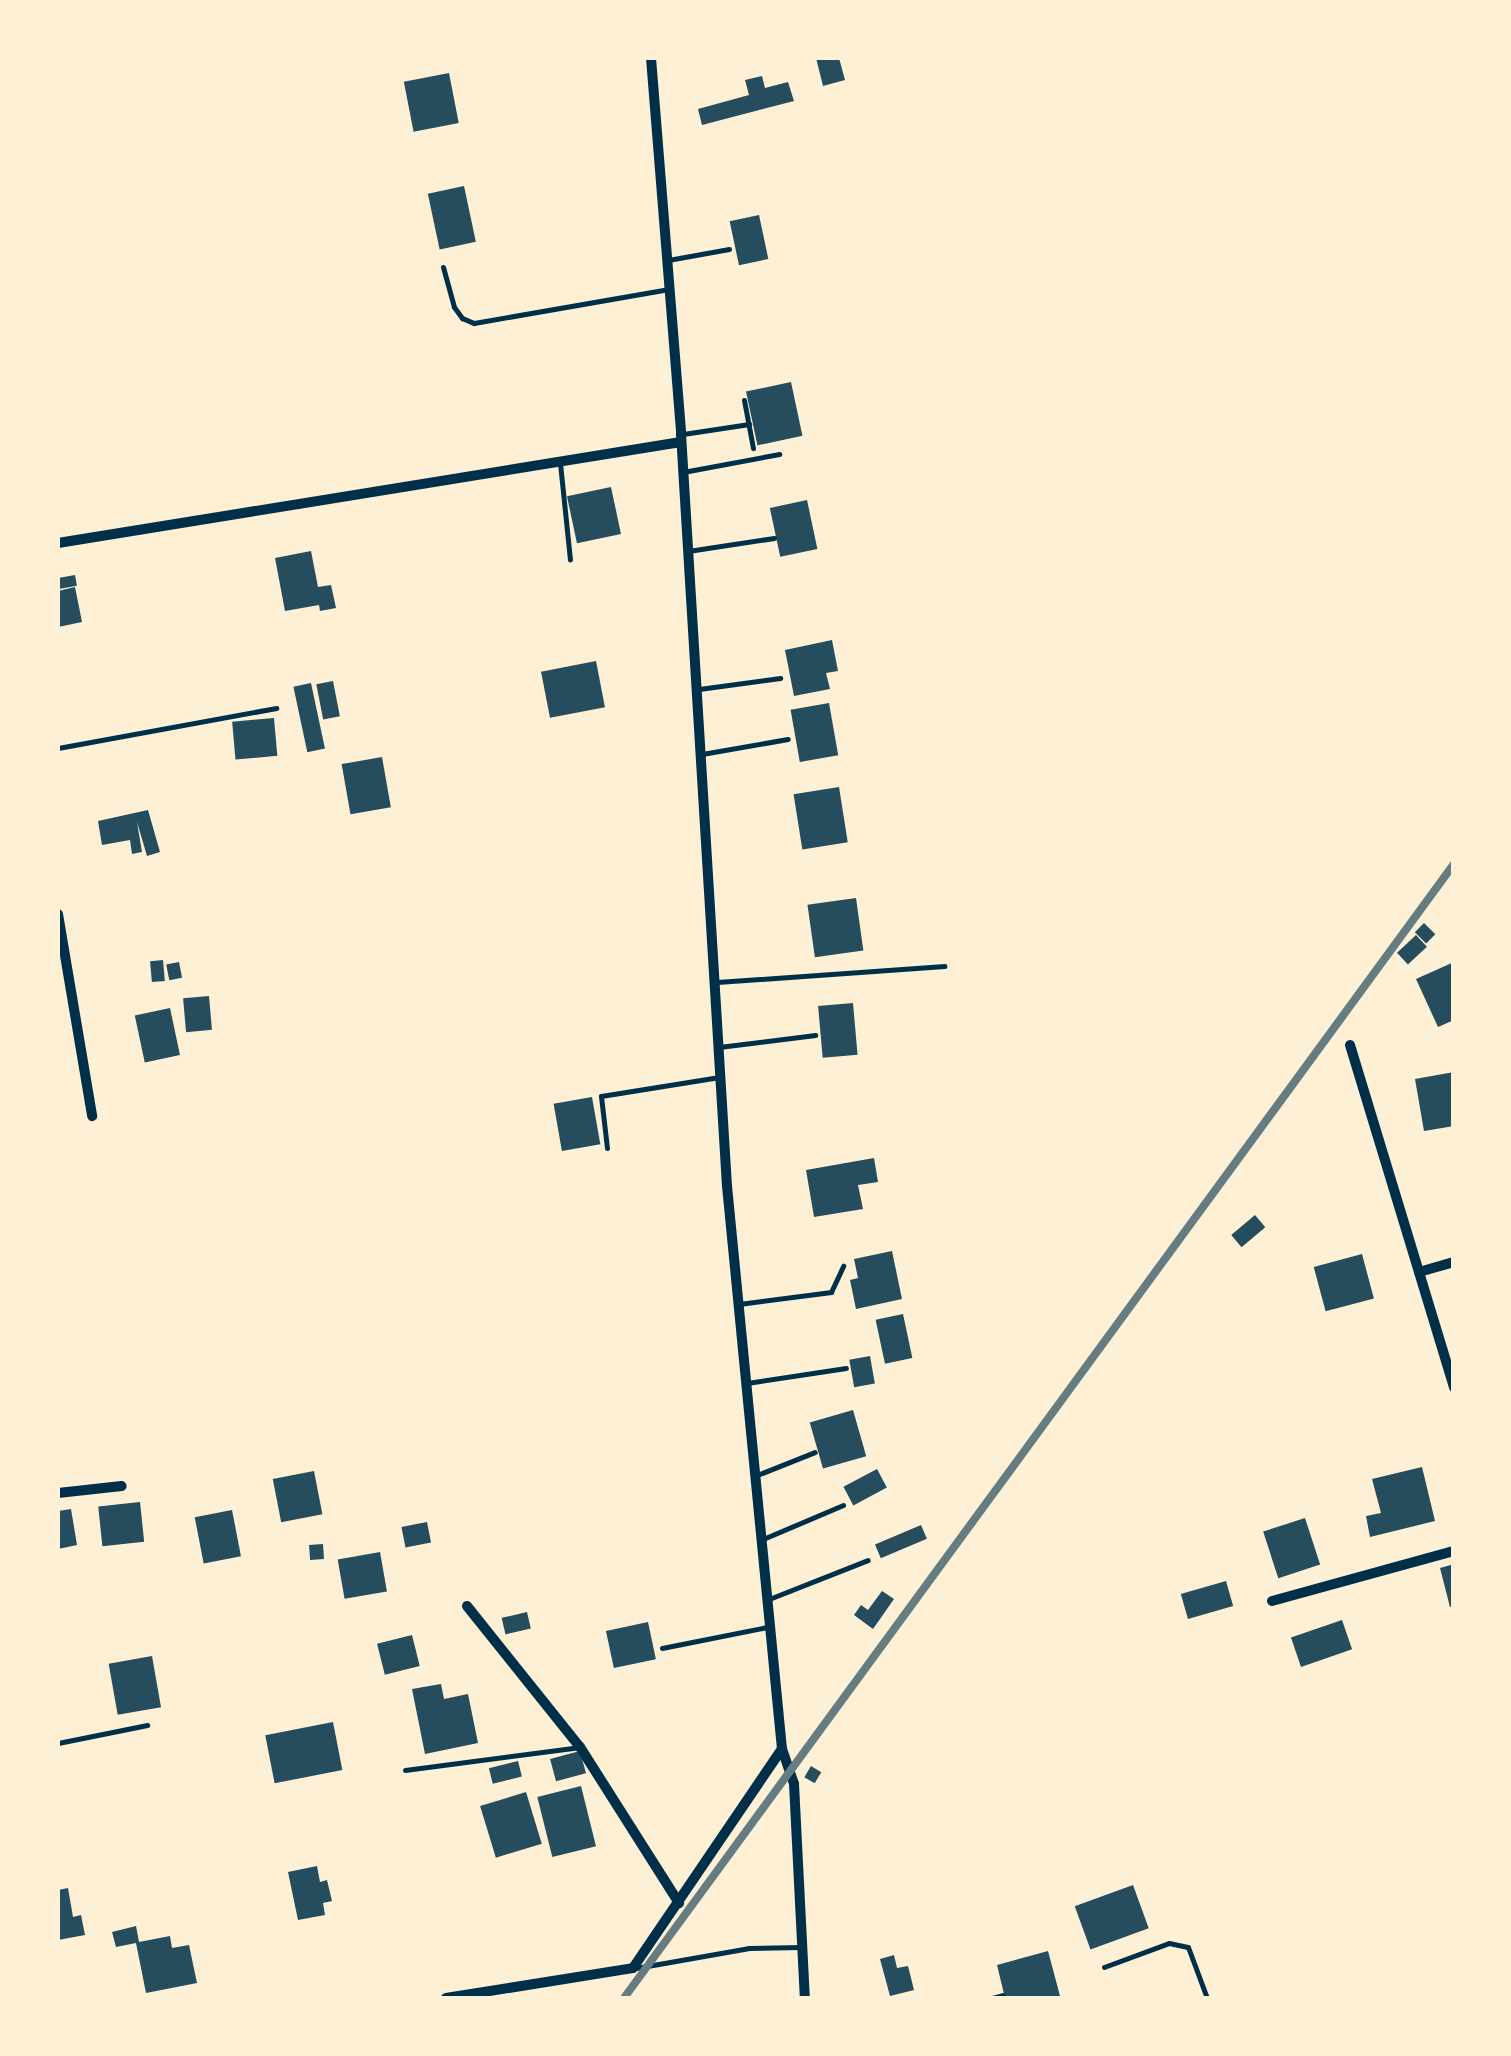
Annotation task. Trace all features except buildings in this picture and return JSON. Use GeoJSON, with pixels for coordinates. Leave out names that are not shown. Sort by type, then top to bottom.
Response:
{"type":"FeatureCollection","features":[{"type":"Feature","properties":{"kind":"street"},"geometry":{"type":"LineString","coordinates":[[651,58],[681,438],[738,1304],[782,1749],[794,1784],[806,1998]]}},
{"type":"Feature","properties":{"kind":"street"},"geometry":{"type":"LineString","coordinates":[[58,543],[560,462],[681,438]]}},
{"type":"Feature","properties":{"kind":"street"},"geometry":{"type":"LineString","coordinates":[[58,914],[92,1116]]}},
{"type":"Feature","properties":{"kind":"street"},"geometry":{"type":"LineString","coordinates":[[1350,1044],[1454,1388]]}},
{"type":"Feature","properties":{"kind":"street"},"geometry":{"type":"LineString","coordinates":[[1418,1272],[1454,1262]]}},
{"type":"Feature","properties":{"kind":"street"},"geometry":{"type":"LineString","coordinates":[[58,1493],[122,1486]]}},
{"type":"Feature","properties":{"kind":"street"},"geometry":{"type":"LineString","coordinates":[[1272,1600],[1454,1550]]}},
{"type":"Feature","properties":{"kind":"street"},"geometry":{"type":"LineString","coordinates":[[467,1606],[580,1747],[678,1903]]}},
{"type":"Feature","properties":{"kind":"street"},"geometry":{"type":"LineString","coordinates":[[446,1998],[632,1968],[782,1749]]}},
{"type":"Feature","properties":{"kind":"lane"},"geometry":{"type":"LineString","coordinates":[[667,260],[729,249]]}},
{"type":"Feature","properties":{"kind":"lane"},"geometry":{"type":"LineString","coordinates":[[442,268],[454,307],[462,318],[474,323],[669,289]]}},
{"type":"Feature","properties":{"kind":"lane"},"geometry":{"type":"LineString","coordinates":[[744,400],[753,448]]}},
{"type":"Feature","properties":{"kind":"lane"},"geometry":{"type":"LineString","coordinates":[[681,438],[748,424]]}},
{"type":"Feature","properties":{"kind":"lane"},"geometry":{"type":"LineString","coordinates":[[683,472],[779,454]]}},
{"type":"Feature","properties":{"kind":"lane"},"geometry":{"type":"LineString","coordinates":[[560,462],[570,559]]}},
{"type":"Feature","properties":{"kind":"lane"},"geometry":{"type":"LineString","coordinates":[[688,552],[774,538]]}},
{"type":"Feature","properties":{"kind":"lane"},"geometry":{"type":"LineString","coordinates":[[696,690],[780,678]]}},
{"type":"Feature","properties":{"kind":"lane"},"geometry":{"type":"LineString","coordinates":[[58,748],[276,708]]}},
{"type":"Feature","properties":{"kind":"lane"},"geometry":{"type":"LineString","coordinates":[[701,754],[788,739]]}},
{"type":"Feature","properties":{"kind":"lane"},"geometry":{"type":"LineString","coordinates":[[714,982],[944,966]]}},
{"type":"Feature","properties":{"kind":"lane"},"geometry":{"type":"LineString","coordinates":[[719,1048],[815,1035]]}},
{"type":"Feature","properties":{"kind":"lane"},"geometry":{"type":"LineString","coordinates":[[607,1148],[600,1096],[720,1076]]}},
{"type":"Feature","properties":{"kind":"lane"},"geometry":{"type":"LineString","coordinates":[[738,1304],[831,1292],[843,1266]]}},
{"type":"Feature","properties":{"kind":"lane"},"geometry":{"type":"LineString","coordinates":[[746,1383],[846,1368]]}},
{"type":"Feature","properties":{"kind":"lane"},"geometry":{"type":"LineString","coordinates":[[756,1476],[815,1452]]}},
{"type":"Feature","properties":{"kind":"lane"},"geometry":{"type":"LineString","coordinates":[[762,1539],[774,1538],[843,1505]]}},
{"type":"Feature","properties":{"kind":"lane"},"geometry":{"type":"LineString","coordinates":[[768,1599],[868,1560]]}},
{"type":"Feature","properties":{"kind":"lane"},"geometry":{"type":"LineString","coordinates":[[662,1648],[770,1626]]}},
{"type":"Feature","properties":{"kind":"lane"},"geometry":{"type":"LineString","coordinates":[[58,1744],[147,1725]]}},
{"type":"Feature","properties":{"kind":"lane"},"geometry":{"type":"LineString","coordinates":[[406,1770],[580,1747]]}},
{"type":"Feature","properties":{"kind":"lane"},"geometry":{"type":"LineString","coordinates":[[1104,1967],[1169,1943],[1188,1946],[1207,1998]]}},
{"type":"Feature","properties":{"kind":"lane"},"geometry":{"type":"LineString","coordinates":[[632,1968],[749,1948],[802,1947]]}},
{"type":"Feature","properties":{"kind":"lane"},"geometry":{"type":"LineString","coordinates":[[992,1998],[1003,1996]]}},
{"type":"Feature","properties":{"kind":"railway"},"geometry":{"type":"LineString","coordinates":[[624,1998],[1454,864]]}}]}
